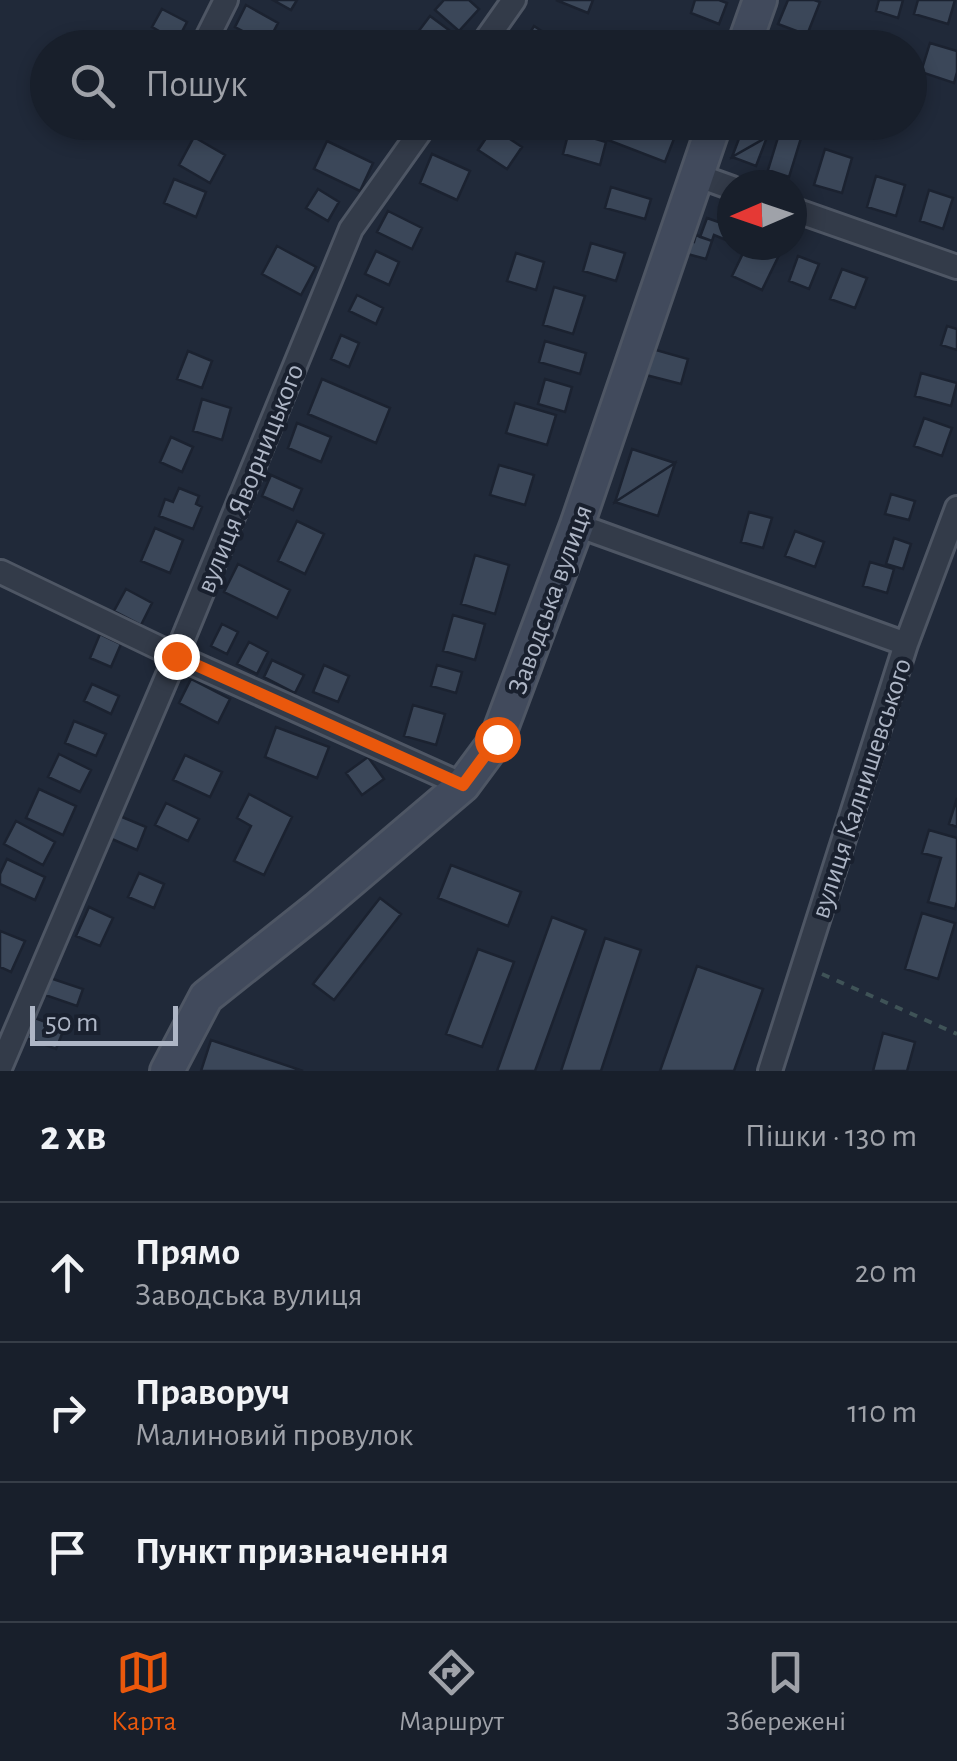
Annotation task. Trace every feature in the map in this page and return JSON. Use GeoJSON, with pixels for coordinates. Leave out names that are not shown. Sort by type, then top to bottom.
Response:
{"type":"FeatureCollection","features":[{"type":"Feature","properties":{"kind":"street"},"geometry":{"type":"LineString","coordinates":[[211,30],[226,0]]}},
{"type":"Feature","properties":{"kind":"street"},"geometry":{"type":"LineString","coordinates":[[493,30],[514,0]]}},
{"type":"Feature","properties":{"kind":"street"},"geometry":{"type":"LineString","coordinates":[[749,30],[760,0]]}},
{"type":"Feature","properties":{"kind":"street","name":"вулиця Яворницького"},"geometry":{"type":"LineString","coordinates":[[0,1068],[176,656],[351,229],[414,140]]}},
{"type":"Feature","properties":{"kind":"street","name":"Заводська вулиця"},"geometry":{"type":"LineString","coordinates":[[167,1071],[206,997],[463,785],[497,739],[577,526],[709,140]]}},
{"type":"Feature","properties":{"kind":"street"},"geometry":{"type":"LineString","coordinates":[[696,175],[717,183]]}},
{"type":"Feature","properties":{"kind":"street"},"geometry":{"type":"LineString","coordinates":[[807,214],[957,267]]}},
{"type":"Feature","properties":{"kind":"street","name":"вулиця Калнишевського"},"geometry":{"type":"LineString","coordinates":[[770,1071],[906,644],[957,508]]}},
{"type":"Feature","properties":{"kind":"street"},"geometry":{"type":"LineString","coordinates":[[577,526],[906,644]]}},
{"type":"Feature","properties":{"kind":"street"},"geometry":{"type":"LineString","coordinates":[[1,572],[176,656],[463,785]]}},
{"type":"Feature","properties":{"kind":"path"},"geometry":{"type":"LineString","coordinates":[[804,966],[957,1034]]}},
{"type":"Feature","properties":{"kind":"building"},"geometry":{"type":"Polygon","coordinates":[[[273,0],[297,0],[291,10],[273,0]]]}},
{"type":"Feature","properties":{"kind":"building"},"geometry":{"type":"Polygon","coordinates":[[[444,0],[469,0],[479,9],[460,30],[435,10],[444,0]]]}},
{"type":"Feature","properties":{"kind":"building"},"geometry":{"type":"Polygon","coordinates":[[[556,0],[593,0],[588,13],[556,0]]]}},
{"type":"Feature","properties":{"kind":"building"},"geometry":{"type":"Polygon","coordinates":[[[695,0],[727,3],[719,24],[691,13],[695,0]]]}},
{"type":"Feature","properties":{"kind":"building"},"geometry":{"type":"Polygon","coordinates":[[[788,0],[820,2],[809,30],[778,24],[788,0]]]}},
{"type":"Feature","properties":{"kind":"building"},"geometry":{"type":"Polygon","coordinates":[[[879,0],[903,0],[898,18],[876,11],[879,0]]]}},
{"type":"Feature","properties":{"kind":"building"},"geometry":{"type":"Polygon","coordinates":[[[918,0],[955,0],[948,24],[914,14],[918,0]]]}},
{"type":"Feature","properties":{"kind":"building"},"geometry":{"type":"Polygon","coordinates":[[[246,5],[278,23],[274,30],[235,27],[246,5]]]}},
{"type":"Feature","properties":{"kind":"building"},"geometry":{"type":"Polygon","coordinates":[[[162,9],[187,22],[183,30],[152,27],[162,9]]]}},
{"type":"Feature","properties":{"kind":"building"},"geometry":{"type":"Polygon","coordinates":[[[430,16],[449,30],[420,30],[430,16]]]}},
{"type":"Feature","properties":{"kind":"building"},"geometry":{"type":"Polygon","coordinates":[[[930,43],[957,51],[954,83],[927,74],[930,43]]]}},
{"type":"Feature","properties":{"kind":"building"},"geometry":{"type":"Polygon","coordinates":[[[192,140],[225,155],[210,183],[179,165],[192,140]]]}},
{"type":"Feature","properties":{"kind":"building"},"geometry":{"type":"Polygon","coordinates":[[[485,140],[511,140],[522,147],[507,169],[478,150],[485,140]]]}},
{"type":"Feature","properties":{"kind":"building"},"geometry":{"type":"Polygon","coordinates":[[[567,140],[606,142],[600,165],[563,154],[567,140]]]}},
{"type":"Feature","properties":{"kind":"building"},"geometry":{"type":"Polygon","coordinates":[[[608,140],[674,140],[665,162],[608,140]]]}},
{"type":"Feature","properties":{"kind":"building"},"geometry":{"type":"Polygon","coordinates":[[[738,140],[762,140],[732,157],[738,140]]]}},
{"type":"Feature","properties":{"kind":"building"},"geometry":{"type":"Polygon","coordinates":[[[762,140],[766,140],[756,166],[732,157],[762,140]]]}},
{"type":"Feature","properties":{"kind":"building"},"geometry":{"type":"Polygon","coordinates":[[[777,140],[800,140],[791,170],[768,170],[777,140]]]}},
{"type":"Feature","properties":{"kind":"building"},"geometry":{"type":"Polygon","coordinates":[[[327,141],[373,163],[360,191],[314,169],[327,141]]]}},
{"type":"Feature","properties":{"kind":"building"},"geometry":{"type":"Polygon","coordinates":[[[825,149],[852,158],[842,193],[814,185],[825,149]]]}},
{"type":"Feature","properties":{"kind":"building"},"geometry":{"type":"Polygon","coordinates":[[[432,154],[470,171],[457,200],[420,183],[432,154]]]}},
{"type":"Feature","properties":{"kind":"building"},"geometry":{"type":"Polygon","coordinates":[[[876,176],[905,185],[896,216],[867,207],[876,176]]]}},
{"type":"Feature","properties":{"kind":"building"},"geometry":{"type":"Polygon","coordinates":[[[174,179],[206,192],[196,217],[164,203],[174,179]]]}},
{"type":"Feature","properties":{"kind":"building"},"geometry":{"type":"Polygon","coordinates":[[[611,187],[651,199],[645,219],[605,208],[611,187]]]}},
{"type":"Feature","properties":{"kind":"building"},"geometry":{"type":"Polygon","coordinates":[[[318,189],[339,202],[328,221],[306,208],[318,189]]]}},
{"type":"Feature","properties":{"kind":"building"},"geometry":{"type":"Polygon","coordinates":[[[929,190],[953,198],[943,229],[920,221],[929,190]]]}},
{"type":"Feature","properties":{"kind":"building"},"geometry":{"type":"Polygon","coordinates":[[[388,211],[422,228],[412,249],[377,232],[388,211]]]}},
{"type":"Feature","properties":{"kind":"building"},"geometry":{"type":"Polygon","coordinates":[[[707,218],[717,221],[717,236],[712,241],[700,237],[707,218]]]}},
{"type":"Feature","properties":{"kind":"building"},"geometry":{"type":"Polygon","coordinates":[[[696,235],[712,241],[706,259],[680,252],[684,239],[694,242],[696,235]]]}},
{"type":"Feature","properties":{"kind":"building"},"geometry":{"type":"Polygon","coordinates":[[[591,243],[625,253],[616,281],[583,271],[591,243]]]}},
{"type":"Feature","properties":{"kind":"building"},"geometry":{"type":"Polygon","coordinates":[[[277,246],[316,267],[301,295],[262,274],[277,246]]]}},
{"type":"Feature","properties":{"kind":"building"},"geometry":{"type":"Polygon","coordinates":[[[376,251],[399,262],[389,285],[365,274],[376,251]]]}},
{"type":"Feature","properties":{"kind":"building"},"geometry":{"type":"Polygon","coordinates":[[[516,253],[544,262],[536,290],[507,281],[516,253]]]}},
{"type":"Feature","properties":{"kind":"building"},"geometry":{"type":"Polygon","coordinates":[[[740,260],[777,260],[762,290],[732,276],[740,260]]]}},
{"type":"Feature","properties":{"kind":"building"},"geometry":{"type":"Polygon","coordinates":[[[797,260],[819,264],[809,289],[789,281],[797,260]]]}},
{"type":"Feature","properties":{"kind":"building"},"geometry":{"type":"Polygon","coordinates":[[[842,269],[867,278],[855,308],[830,299],[842,269]]]}},
{"type":"Feature","properties":{"kind":"building"},"geometry":{"type":"Polygon","coordinates":[[[554,287],[585,296],[573,334],[543,325],[554,287]]]}},
{"type":"Feature","properties":{"kind":"building"},"geometry":{"type":"Polygon","coordinates":[[[357,295],[383,308],[376,324],[349,311],[357,295]]]}},
{"type":"Feature","properties":{"kind":"building"},"geometry":{"type":"Polygon","coordinates":[[[947,326],[957,329],[957,350],[941,345],[947,326]]]}},
{"type":"Feature","properties":{"kind":"building"},"geometry":{"type":"Polygon","coordinates":[[[341,335],[359,343],[349,367],[331,359],[341,335]]]}},
{"type":"Feature","properties":{"kind":"building"},"geometry":{"type":"Polygon","coordinates":[[[545,341],[586,353],[580,374],[539,362],[545,341]]]}},
{"type":"Feature","properties":{"kind":"building"},"geometry":{"type":"Polygon","coordinates":[[[649,348],[688,359],[681,384],[642,374],[649,348]]]}},
{"type":"Feature","properties":{"kind":"building"},"geometry":{"type":"Polygon","coordinates":[[[188,351],[212,361],[202,388],[177,379],[188,351]]]}},
{"type":"Feature","properties":{"kind":"building"},"geometry":{"type":"Polygon","coordinates":[[[921,373],[957,383],[951,406],[915,396],[921,373]]]}},
{"type":"Feature","properties":{"kind":"building"},"geometry":{"type":"Polygon","coordinates":[[[322,379],[390,408],[376,443],[308,414],[322,379]]]}},
{"type":"Feature","properties":{"kind":"building"},"geometry":{"type":"Polygon","coordinates":[[[545,379],[572,387],[565,412],[538,404],[545,379]]]}},
{"type":"Feature","properties":{"kind":"building"},"geometry":{"type":"Polygon","coordinates":[[[202,399],[231,408],[222,440],[193,431],[202,399]]]}},
{"type":"Feature","properties":{"kind":"building"},"geometry":{"type":"Polygon","coordinates":[[[515,403],[556,415],[547,445],[506,433],[515,403]]]}},
{"type":"Feature","properties":{"kind":"building"},"geometry":{"type":"Polygon","coordinates":[[[924,418],[952,428],[942,456],[914,446],[924,418]]]}},
{"type":"Feature","properties":{"kind":"building"},"geometry":{"type":"Polygon","coordinates":[[[297,423],[331,437],[321,462],[288,448],[297,423]]]}},
{"type":"Feature","properties":{"kind":"building"},"geometry":{"type":"Polygon","coordinates":[[[171,437],[193,447],[182,472],[160,462],[171,437]]]}},
{"type":"Feature","properties":{"kind":"building"},"geometry":{"type":"Polygon","coordinates":[[[632,449],[675,463],[615,502],[632,449]]]}},
{"type":"Feature","properties":{"kind":"building"},"geometry":{"type":"Polygon","coordinates":[[[675,463],[658,516],[615,502],[675,463]]]}},
{"type":"Feature","properties":{"kind":"building"},"geometry":{"type":"Polygon","coordinates":[[[499,465],[534,475],[525,505],[490,495],[499,465]]]}},
{"type":"Feature","properties":{"kind":"building"},"geometry":{"type":"Polygon","coordinates":[[[271,475],[302,489],[293,510],[262,496],[271,475]]]}},
{"type":"Feature","properties":{"kind":"building"},"geometry":{"type":"Polygon","coordinates":[[[179,488],[199,496],[196,504],[202,507],[193,529],[159,516],[165,499],[173,502],[179,488]]]}},
{"type":"Feature","properties":{"kind":"building"},"geometry":{"type":"Polygon","coordinates":[[[891,494],[915,501],[909,520],[885,514],[891,494]]]}},
{"type":"Feature","properties":{"kind":"building"},"geometry":{"type":"Polygon","coordinates":[[[749,512],[772,518],[763,548],[741,542],[749,512]]]}},
{"type":"Feature","properties":{"kind":"building"},"geometry":{"type":"Polygon","coordinates":[[[297,521],[324,534],[305,574],[278,561],[297,521]]]}},
{"type":"Feature","properties":{"kind":"building"},"geometry":{"type":"Polygon","coordinates":[[[155,528],[183,540],[170,573],[141,561],[155,528]]]}},
{"type":"Feature","properties":{"kind":"building"},"geometry":{"type":"Polygon","coordinates":[[[795,531],[824,542],[815,567],[785,556],[795,531]]]}},
{"type":"Feature","properties":{"kind":"building"},"geometry":{"type":"Polygon","coordinates":[[[894,538],[911,544],[903,569],[886,564],[894,538]]]}},
{"type":"Feature","properties":{"kind":"building"},"geometry":{"type":"Polygon","coordinates":[[[475,555],[509,565],[495,614],[461,604],[475,555]]]}},
{"type":"Feature","properties":{"kind":"building"},"geometry":{"type":"Polygon","coordinates":[[[870,562],[894,569],[887,593],[863,586],[870,562]]]}},
{"type":"Feature","properties":{"kind":"building"},"geometry":{"type":"Polygon","coordinates":[[[238,564],[290,590],[277,618],[224,592],[238,564]]]}},
{"type":"Feature","properties":{"kind":"building"},"geometry":{"type":"Polygon","coordinates":[[[126,589],[152,603],[141,625],[114,611],[126,589]]]}},
{"type":"Feature","properties":{"kind":"building"},"geometry":{"type":"Polygon","coordinates":[[[453,615],[485,624],[475,660],[443,651],[453,615]]]}},
{"type":"Feature","properties":{"kind":"building"},"geometry":{"type":"Polygon","coordinates":[[[222,624],[238,632],[227,654],[211,646],[222,624]]]}},
{"type":"Feature","properties":{"kind":"building"},"geometry":{"type":"Polygon","coordinates":[[[100,634],[121,644],[111,667],[90,658],[100,634]]]}},
{"type":"Feature","properties":{"kind":"building"},"geometry":{"type":"Polygon","coordinates":[[[249,642],[268,652],[257,674],[237,664],[249,642]]]}},
{"type":"Feature","properties":{"kind":"building"},"geometry":{"type":"Polygon","coordinates":[[[272,660],[304,675],[295,693],[264,677],[272,660]]]}},
{"type":"Feature","properties":{"kind":"building"},"geometry":{"type":"Polygon","coordinates":[[[324,665],[349,676],[338,702],[313,692],[324,665]]]}},
{"type":"Feature","properties":{"kind":"building"},"geometry":{"type":"Polygon","coordinates":[[[437,665],[462,672],[456,693],[431,686],[437,665]]]}},
{"type":"Feature","properties":{"kind":"building"},"geometry":{"type":"Polygon","coordinates":[[[191,679],[230,699],[218,723],[179,703],[191,679]]]}},
{"type":"Feature","properties":{"kind":"building"},"geometry":{"type":"Polygon","coordinates":[[[92,684],[119,696],[111,714],[84,701],[92,684]]]}},
{"type":"Feature","properties":{"kind":"building"},"geometry":{"type":"Polygon","coordinates":[[[413,705],[445,714],[436,745],[404,736],[413,705]]]}},
{"type":"Feature","properties":{"kind":"building"},"geometry":{"type":"Polygon","coordinates":[[[74,721],[106,734],[96,756],[65,743],[74,721]]]}},
{"type":"Feature","properties":{"kind":"building"},"geometry":{"type":"Polygon","coordinates":[[[276,727],[329,747],[317,778],[265,757],[276,727]]]}},
{"type":"Feature","properties":{"kind":"building"},"geometry":{"type":"Polygon","coordinates":[[[59,754],[91,770],[80,792],[48,777],[59,754]]]}},
{"type":"Feature","properties":{"kind":"building"},"geometry":{"type":"Polygon","coordinates":[[[185,755],[222,772],[210,797],[173,780],[185,755]]]}},
{"type":"Feature","properties":{"kind":"building"},"geometry":{"type":"Polygon","coordinates":[[[368,757],[384,779],[362,795],[346,773],[368,757]]]}},
{"type":"Feature","properties":{"kind":"building"},"geometry":{"type":"Polygon","coordinates":[[[39,789],[76,806],[63,835],[26,818],[39,789]]]}},
{"type":"Feature","properties":{"kind":"building"},"geometry":{"type":"Polygon","coordinates":[[[249,794],[292,817],[264,875],[234,861],[251,826],[237,818],[249,794]]]}},
{"type":"Feature","properties":{"kind":"building"},"geometry":{"type":"Polygon","coordinates":[[[957,798],[957,827],[949,824],[957,798]]]}},
{"type":"Feature","properties":{"kind":"building"},"geometry":{"type":"Polygon","coordinates":[[[166,803],[199,819],[188,841],[155,825],[166,803]]]}},
{"type":"Feature","properties":{"kind":"building"},"geometry":{"type":"Polygon","coordinates":[[[115,814],[146,827],[137,850],[105,836],[115,814]]]}},
{"type":"Feature","properties":{"kind":"building"},"geometry":{"type":"Polygon","coordinates":[[[16,821],[55,842],[43,865],[4,844],[16,821]]]}},
{"type":"Feature","properties":{"kind":"building"},"geometry":{"type":"Polygon","coordinates":[[[929,830],[957,838],[955,909],[928,902],[941,858],[922,853],[929,830]]]}},
{"type":"Feature","properties":{"kind":"building"},"geometry":{"type":"Polygon","coordinates":[[[7,859],[45,877],[35,900],[0,884],[7,859]]]}},
{"type":"Feature","properties":{"kind":"building"},"geometry":{"type":"Polygon","coordinates":[[[451,865],[521,892],[508,926],[438,898],[451,865]]]}},
{"type":"Feature","properties":{"kind":"building"},"geometry":{"type":"Polygon","coordinates":[[[139,873],[164,884],[154,908],[128,897],[139,873]]]}},
{"type":"Feature","properties":{"kind":"building"},"geometry":{"type":"Polygon","coordinates":[[[380,898],[401,914],[334,1000],[313,984],[380,898]]]}},
{"type":"Feature","properties":{"kind":"building"},"geometry":{"type":"Polygon","coordinates":[[[89,907],[113,918],[100,946],[76,936],[89,907]]]}},
{"type":"Feature","properties":{"kind":"building"},"geometry":{"type":"Polygon","coordinates":[[[922,913],[955,923],[938,979],[905,969],[922,913]]]}},
{"type":"Feature","properties":{"kind":"building"},"geometry":{"type":"Polygon","coordinates":[[[552,917],[586,930],[535,1071],[497,1071],[552,917]]]}},
{"type":"Feature","properties":{"kind":"building"},"geometry":{"type":"Polygon","coordinates":[[[0,931],[25,941],[11,972],[0,967],[0,931]]]}},
{"type":"Feature","properties":{"kind":"building"},"geometry":{"type":"Polygon","coordinates":[[[605,938],[641,950],[601,1071],[561,1071],[605,938]]]}},
{"type":"Feature","properties":{"kind":"building"},"geometry":{"type":"Polygon","coordinates":[[[478,949],[514,962],[482,1047],[446,1034],[478,949]]]}},
{"type":"Feature","properties":{"kind":"building"},"geometry":{"type":"Polygon","coordinates":[[[697,966],[763,989],[734,1071],[660,1071],[697,966]]]}},
{"type":"Feature","properties":{"kind":"building"},"geometry":{"type":"Polygon","coordinates":[[[50,978],[83,989],[77,1006],[45,995],[50,978]]]}},
{"type":"Feature","properties":{"kind":"building"},"geometry":{"type":"Polygon","coordinates":[[[35,1018],[64,1029],[56,1049],[27,1038],[35,1018]]]}},
{"type":"Feature","properties":{"kind":"building"},"geometry":{"type":"Polygon","coordinates":[[[883,1033],[915,1042],[907,1071],[873,1071],[883,1033]]]}},
{"type":"Feature","properties":{"kind":"building"},"geometry":{"type":"Polygon","coordinates":[[[211,1040],[303,1071],[201,1071],[211,1040]]]}},
{"type":"Feature","properties":{"kind":"route"},"geometry":{"type":"LineString","coordinates":[[176,656],[463,785],[497,739]]}}]}
